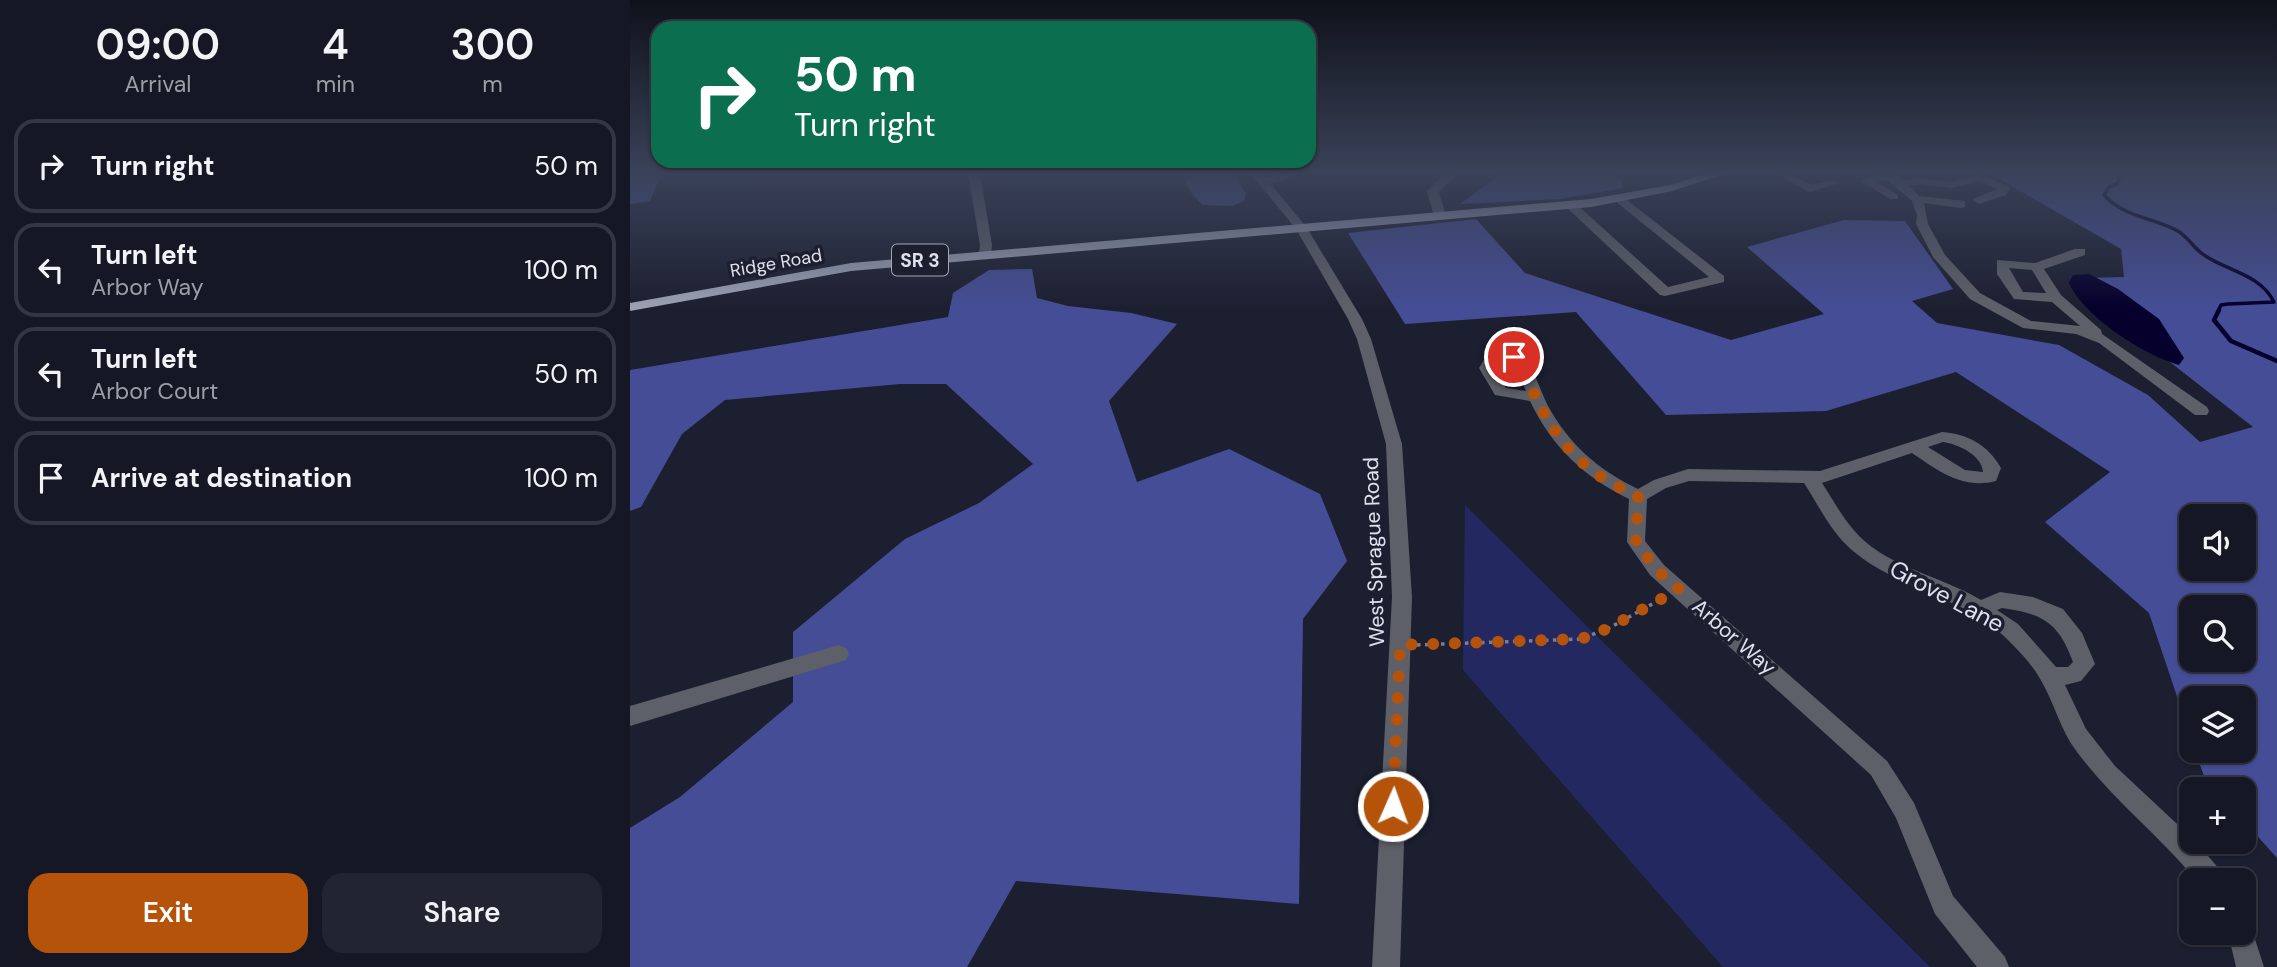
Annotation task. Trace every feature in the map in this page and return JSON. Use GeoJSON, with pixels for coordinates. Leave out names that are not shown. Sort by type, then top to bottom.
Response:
{"type":"FeatureCollection","features":[{"type":"Feature","properties":{"kind":"main road","name":"Ridge Road"},"geometry":{"type":"LineString","coordinates":[[630,307],[852,267],[1415,218]]}},
{"type":"Feature","properties":{"kind":"street"},"geometry":{"type":"LineString","coordinates":[[982,218],[985,254]]}},
{"type":"Feature","properties":{"kind":"street","name":"West Sprague Road"},"geometry":{"type":"LineString","coordinates":[[1293,218],[1355,319],[1364,339],[1394,444],[1402,597],[1386,967]]}},
{"type":"Feature","properties":{"kind":"street"},"geometry":{"type":"LineString","coordinates":[[1584,218],[1665,292],[1719,279],[1643,218]]}},
{"type":"Feature","properties":{"kind":"street"},"geometry":{"type":"LineString","coordinates":[[1923,218],[1922,223],[1939,257],[1975,296],[2028,325],[2078,330],[2104,340]]}},
{"type":"Feature","properties":{"kind":"street"},"geometry":{"type":"LineString","coordinates":[[2056,298],[2019,296],[2004,274],[2002,263],[2036,267],[2080,252]]}},
{"type":"Feature","properties":{"kind":"street"},"geometry":{"type":"LineString","coordinates":[[2036,267],[2056,298],[2104,340],[2201,411]]}},
{"type":"Feature","properties":{"kind":"street"},"geometry":{"type":"LineString","coordinates":[[1534,397],[1558,436],[1586,468],[1614,486],[1638,496],[1660,484],[1688,475],[1821,477],[1914,446]]}},
{"type":"Feature","properties":{"kind":"street","name":"Grove Lane"},"geometry":{"type":"LineString","coordinates":[[1809,477],[1846,534],[1861,548],[1901,572],[1980,609],[2011,630],[2050,677],[2078,736],[2106,774],[2186,849],[2202,868]]}},
{"type":"Feature","properties":{"kind":"street","name":"Arbor Way"},"geometry":{"type":"LineString","coordinates":[[1638,496],[1636,542],[1657,570],[1879,768],[1905,811],[1944,905],[1995,967]]}},
{"type":"Feature","properties":{"kind":"street"},"geometry":{"type":"LineString","coordinates":[[1980,609],[2000,600],[2033,605],[2056,615],[2076,639],[2084,664],[2073,676],[2050,677]]}},
{"type":"Feature","properties":{"kind":"street"},"geometry":{"type":"LineString","coordinates":[[630,716],[839,653]]}},
{"type":"Feature","properties":{"kind":"street"},"geometry":{"type":"LineString","coordinates":[[2244,945],[2250,967]]}},
{"type":"Feature","properties":{"kind":"path"},"geometry":{"type":"LineString","coordinates":[[1400,645],[1581,639],[1609,628],[1679,589]]}},
{"type":"Feature","properties":{"kind":"shaded area"},"geometry":{"type":"Polygon","coordinates":[[[2067,218],[2277,218],[2277,858],[2256,834],[2256,777],[2205,777],[2199,763],[2256,763],[2256,686],[2179,686],[2179,702],[2149,613],[2045,522],[2110,472],[1956,372],[1826,411],[1666,415],[1576,312],[1405,324],[1348,233],[1476,219],[1525,273],[1731,340],[1824,314],[1747,247],[1844,220],[1905,221],[1953,289],[1912,301],[1937,323],[2059,345],[2148,395],[2200,442],[2253,427],[2083,294],[2084,278],[2124,277],[2121,249],[2067,218]]]}},
{"type":"Feature","properties":{"kind":"shaded area"},"geometry":{"type":"Polygon","coordinates":[[[1032,269],[1037,298],[1068,306],[1131,313],[1177,324],[1109,401],[1137,482],[1229,449],[1320,494],[1347,561],[1303,619],[1299,904],[1016,881],[967,967],[630,967],[630,828],[680,797],[793,702],[793,632],[905,539],[979,503],[1033,464],[946,384],[900,384],[725,400],[682,434],[641,507],[630,511],[630,370],[948,317],[953,293],[989,270],[1032,269]]]}},
{"type":"Feature","properties":{"kind":"shaded area"},"geometry":{"type":"Polygon","coordinates":[[[2089,274],[2118,289],[2159,319],[2184,358],[2179,365],[2133,344],[2088,309],[2069,283],[2073,275],[2089,274]]]}},
{"type":"Feature","properties":{"kind":"shaded area"},"geometry":{"type":"Polygon","coordinates":[[[1465,505],[1930,967],[1723,967],[1463,670],[1465,505]]]}},
{"type":"Feature","properties":{"kind":"waterway"},"geometry":{"type":"LineString","coordinates":[[2146,218],[2180,233],[2204,255],[2252,279],[2274,302],[2221,305],[2218,311]]}},
{"type":"Feature","properties":{"kind":"waterway"},"geometry":{"type":"LineString","coordinates":[[2219,310],[2214,320],[2231,341],[2277,361]]}},
{"type":"Feature","properties":{"kind":"route"},"geometry":{"type":"LineString","coordinates":[[1393,806],[1400,645],[1581,639],[1609,628],[1679,589],[1657,570],[1636,542],[1638,496],[1614,486],[1586,468],[1558,436],[1534,397],[1520,360],[1514,357]]}}]}
